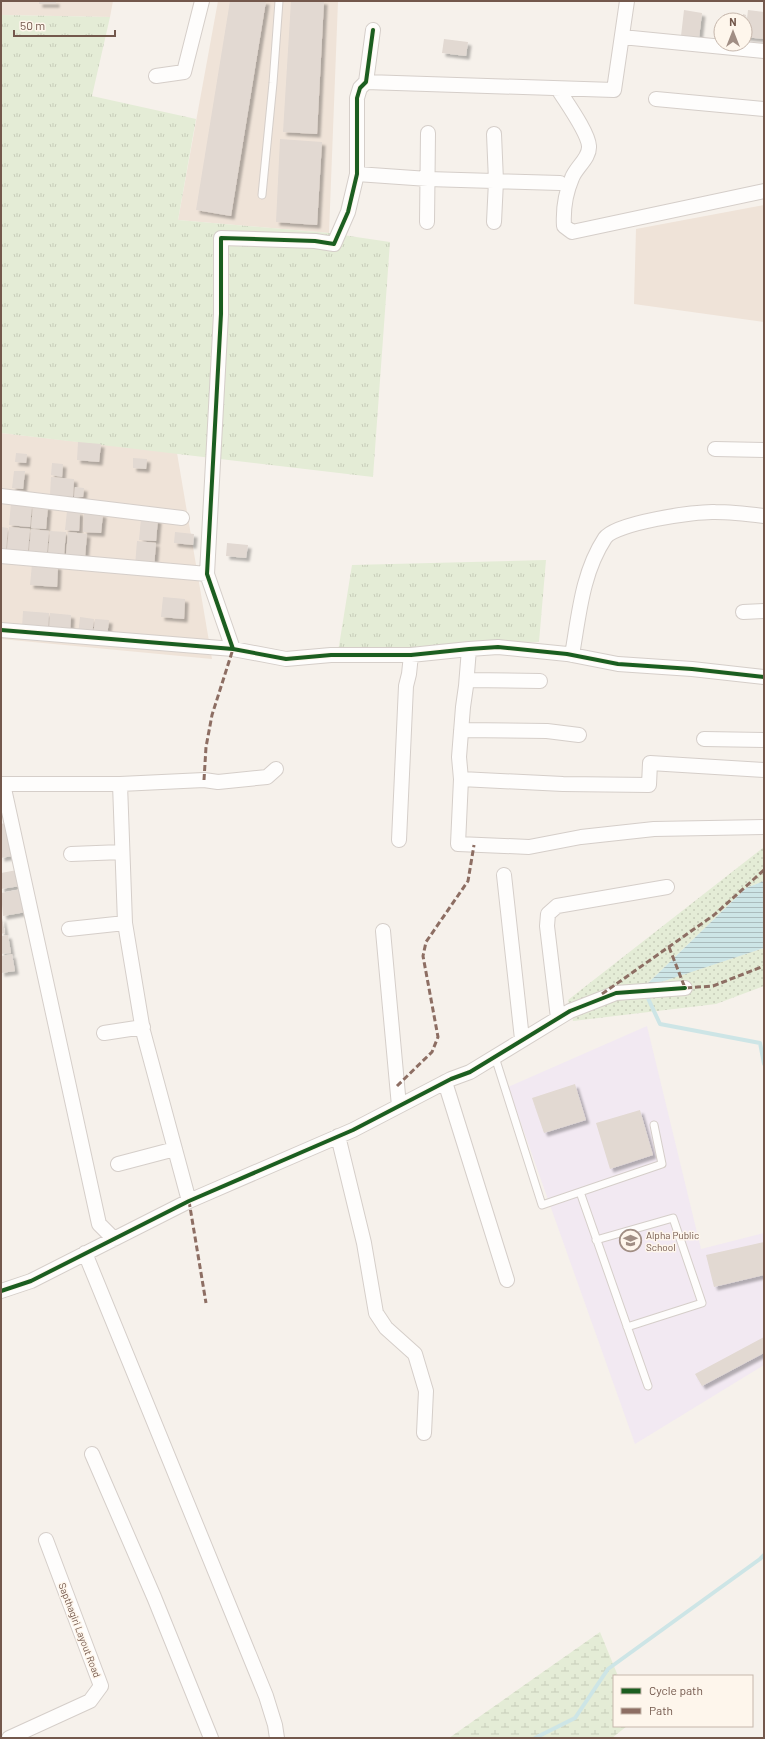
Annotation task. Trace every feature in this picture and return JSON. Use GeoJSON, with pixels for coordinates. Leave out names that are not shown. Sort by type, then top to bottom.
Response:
{"type":"FeatureCollection","features":[{"type":"Feature","properties":{"kind":"street"},"geometry":{"type":"LineString","coordinates":[[156,76],[184,72],[202,1]]}},
{"type":"Feature","properties":{"kind":"street"},"geometry":{"type":"LineString","coordinates":[[366,82],[614,90],[627,1]]}},
{"type":"Feature","properties":{"kind":"street"},"geometry":{"type":"LineString","coordinates":[[233,649],[207,574],[221,314],[221,238],[315,241],[334,244],[348,212],[357,174],[357,98],[360,88],[366,82],[372,30]]}},
{"type":"Feature","properties":{"kind":"street"},"geometry":{"type":"LineString","coordinates":[[622,37],[764,52]]}},
{"type":"Feature","properties":{"kind":"street"},"geometry":{"type":"LineString","coordinates":[[558,89],[587,135],[590,147],[583,162],[572,176],[567,193],[564,226],[572,232],[764,191]]}},
{"type":"Feature","properties":{"kind":"street"},"geometry":{"type":"LineString","coordinates":[[656,98],[764,109]]}},
{"type":"Feature","properties":{"kind":"street"},"geometry":{"type":"LineString","coordinates":[[427,222],[428,133]]}},
{"type":"Feature","properties":{"kind":"street"},"geometry":{"type":"LineString","coordinates":[[494,134],[496,182],[494,222]]}},
{"type":"Feature","properties":{"kind":"street"},"geometry":{"type":"LineString","coordinates":[[357,174],[428,179],[560,184]]}},
{"type":"Feature","properties":{"kind":"street"},"geometry":{"type":"LineString","coordinates":[[715,449],[764,450]]}},
{"type":"Feature","properties":{"kind":"street"},"geometry":{"type":"LineString","coordinates":[[1,496],[182,518]]}},
{"type":"Feature","properties":{"kind":"street"},"geometry":{"type":"LineString","coordinates":[[572,655],[586,576],[605,537],[631,524],[660,518],[714,511],[764,516]]}},
{"type":"Feature","properties":{"kind":"street"},"geometry":{"type":"LineString","coordinates":[[1,556],[207,574]]}},
{"type":"Feature","properties":{"kind":"street"},"geometry":{"type":"LineString","coordinates":[[743,612],[764,611]]}},
{"type":"Feature","properties":{"kind":"street"},"geometry":{"type":"LineString","coordinates":[[1,630],[233,649],[286,658],[331,655],[411,655],[498,647],[572,655],[618,664],[692,668],[764,677]]}},
{"type":"Feature","properties":{"kind":"street"},"geometry":{"type":"LineString","coordinates":[[469,649],[467,680],[462,707],[458,844],[529,847],[581,837],[654,829],[764,827]]}},
{"type":"Feature","properties":{"kind":"street"},"geometry":{"type":"LineString","coordinates":[[399,840],[406,686],[411,655]]}},
{"type":"Feature","properties":{"kind":"street"},"geometry":{"type":"LineString","coordinates":[[467,680],[540,681]]}},
{"type":"Feature","properties":{"kind":"street"},"geometry":{"type":"LineString","coordinates":[[461,730],[547,731],[579,735]]}},
{"type":"Feature","properties":{"kind":"street"},"geometry":{"type":"LineString","coordinates":[[704,738],[764,740]]}},
{"type":"Feature","properties":{"kind":"street"},"geometry":{"type":"LineString","coordinates":[[461,779],[564,784],[649,785],[650,764],[764,770]]}},
{"type":"Feature","properties":{"kind":"street"},"geometry":{"type":"LineString","coordinates":[[114,1239],[99,1224],[2,784],[120,784],[204,780],[218,782],[267,777],[276,769]]}},
{"type":"Feature","properties":{"kind":"street"},"geometry":{"type":"LineString","coordinates":[[120,784],[125,923],[143,1026],[189,1201]]}},
{"type":"Feature","properties":{"kind":"street"},"geometry":{"type":"LineString","coordinates":[[71,854],[122,852]]}},
{"type":"Feature","properties":{"kind":"street"},"geometry":{"type":"LineString","coordinates":[[504,875],[522,1039]]}},
{"type":"Feature","properties":{"kind":"street"},"geometry":{"type":"LineString","coordinates":[[558,1018],[547,926],[548,914],[557,906],[667,887]]}},
{"type":"Feature","properties":{"kind":"street"},"geometry":{"type":"LineString","coordinates":[[69,929],[125,923]]}},
{"type":"Feature","properties":{"kind":"street"},"geometry":{"type":"LineString","coordinates":[[383,931],[399,1106]]}},
{"type":"Feature","properties":{"kind":"street"},"geometry":{"type":"LineString","coordinates":[[1,1290],[31,1281],[189,1201],[338,1136],[445,1082],[470,1072],[570,1011],[616,993],[684,988]]}},
{"type":"Feature","properties":{"kind":"street"},"geometry":{"type":"LineString","coordinates":[[104,1033],[143,1026]]}},
{"type":"Feature","properties":{"kind":"street"},"geometry":{"type":"LineString","coordinates":[[445,1082],[507,1280]]}},
{"type":"Feature","properties":{"kind":"street"},"geometry":{"type":"LineString","coordinates":[[338,1136],[364,1243],[376,1313],[386,1328],[415,1354],[426,1391],[424,1433]]}},
{"type":"Feature","properties":{"kind":"street"},"geometry":{"type":"LineString","coordinates":[[118,1164],[175,1149]]}},
{"type":"Feature","properties":{"kind":"street"},"geometry":{"type":"LineString","coordinates":[[85,1254],[266,1696],[275,1725],[277,1738]]}},
{"type":"Feature","properties":{"kind":"street"},"geometry":{"type":"LineString","coordinates":[[92,1454],[154,1597],[211,1738]]}},
{"type":"Feature","properties":{"kind":"street","name":"Sapthagiri Layout Road"},"geometry":{"type":"LineString","coordinates":[[10,1738],[90,1701],[101,1686],[46,1540]]}},
{"type":"Feature","properties":{"kind":"lane"},"geometry":{"type":"LineString","coordinates":[[262,195],[279,1]]}},
{"type":"Feature","properties":{"kind":"lane"},"geometry":{"type":"LineString","coordinates":[[495,1057],[542,1205],[662,1164],[654,1125]]}},
{"type":"Feature","properties":{"kind":"lane"},"geometry":{"type":"LineString","coordinates":[[580,1192],[648,1386]]}},
{"type":"Feature","properties":{"kind":"lane"},"geometry":{"type":"LineString","coordinates":[[596,1240],[673,1218],[702,1303],[627,1327]]}},
{"type":"Feature","properties":{"kind":"shaded area"},"geometry":{"type":"Polygon","coordinates":[[[1,1],[113,1],[110,17],[1,15],[1,1]]]}},
{"type":"Feature","properties":{"kind":"shaded area"},"geometry":{"type":"Polygon","coordinates":[[[218,1],[338,1],[329,233],[178,220],[218,1]]]}},
{"type":"Feature","properties":{"kind":"shaded area"},"geometry":{"type":"Polygon","coordinates":[[[764,205],[764,322],[634,304],[636,229],[764,205]]]}},
{"type":"Feature","properties":{"kind":"shaded area"},"geometry":{"type":"Polygon","coordinates":[[[1,433],[177,453],[212,659],[1,639],[1,433]]]}},
{"type":"Feature","properties":{"kind":"shaded area","name":"Alpha Public School"},"geometry":{"type":"Polygon","coordinates":[[[647,1026],[701,1249],[764,1233],[764,1365],[635,1444],[508,1087],[647,1026]]]}},
{"type":"Feature","properties":{"kind":"green space"},"geometry":{"type":"Polygon","coordinates":[[[1,15],[110,17],[92,96],[196,119],[178,220],[329,233],[390,242],[373,477],[1,433],[1,15]]]}},
{"type":"Feature","properties":{"kind":"green space"},"geometry":{"type":"Polygon","coordinates":[[[546,560],[539,642],[338,652],[352,565],[546,560]]]}},
{"type":"Feature","properties":{"kind":"green space"},"geometry":{"type":"Polygon","coordinates":[[[764,847],[764,881],[746,888],[644,987],[764,948],[764,986],[716,1004],[573,1021],[568,1000],[764,847]]]}},
{"type":"Feature","properties":{"kind":"green space"},"geometry":{"type":"Polygon","coordinates":[[[600,1632],[618,1675],[613,1675],[613,1727],[626,1727],[612,1738],[449,1738],[600,1632]]]}},
{"type":"Feature","properties":{"kind":"water"},"geometry":{"type":"Polygon","coordinates":[[[764,881],[764,948],[643,988],[746,888],[764,881]]]}},
{"type":"Feature","properties":{"kind":"building"},"geometry":{"type":"Polygon","coordinates":[[[39,1],[56,1],[56,4],[39,4],[39,1]]]}},
{"type":"Feature","properties":{"kind":"building"},"geometry":{"type":"Polygon","coordinates":[[[230,1],[266,1],[231,216],[196,210],[230,1]]]}},
{"type":"Feature","properties":{"kind":"building"},"geometry":{"type":"Polygon","coordinates":[[[291,1],[324,1],[317,134],[283,132],[291,1]]]}},
{"type":"Feature","properties":{"kind":"building"},"geometry":{"type":"Polygon","coordinates":[[[684,10],[702,13],[699,38],[681,36],[684,10]]]}},
{"type":"Feature","properties":{"kind":"building"},"geometry":{"type":"Polygon","coordinates":[[[748,10],[764,12],[764,39],[753,38],[753,12],[748,12],[748,10]]]}},
{"type":"Feature","properties":{"kind":"building"},"geometry":{"type":"Polygon","coordinates":[[[444,39],[468,42],[466,56],[442,53],[444,39]]]}},
{"type":"Feature","properties":{"kind":"building"},"geometry":{"type":"Polygon","coordinates":[[[280,139],[322,142],[317,225],[276,222],[280,139]]]}},
{"type":"Feature","properties":{"kind":"building"},"geometry":{"type":"Polygon","coordinates":[[[78,442],[101,444],[99,462],[77,460],[78,442]]]}},
{"type":"Feature","properties":{"kind":"building"},"geometry":{"type":"Polygon","coordinates":[[[16,453],[27,454],[26,463],[15,462],[16,453]]]}},
{"type":"Feature","properties":{"kind":"building"},"geometry":{"type":"Polygon","coordinates":[[[133,458],[147,459],[146,469],[133,468],[133,458]]]}},
{"type":"Feature","properties":{"kind":"building"},"geometry":{"type":"Polygon","coordinates":[[[52,463],[63,464],[62,477],[51,475],[52,463]]]}},
{"type":"Feature","properties":{"kind":"building"},"geometry":{"type":"Polygon","coordinates":[[[14,471],[25,471],[23,489],[12,488],[14,471]]]}},
{"type":"Feature","properties":{"kind":"building"},"geometry":{"type":"Polygon","coordinates":[[[51,477],[74,479],[73,497],[50,495],[51,477]]]}},
{"type":"Feature","properties":{"kind":"building"},"geometry":{"type":"Polygon","coordinates":[[[75,487],[84,488],[83,497],[74,497],[75,487]]]}},
{"type":"Feature","properties":{"kind":"building"},"geometry":{"type":"Polygon","coordinates":[[[11,503],[32,505],[30,527],[9,525],[11,503]]]}},
{"type":"Feature","properties":{"kind":"building"},"geometry":{"type":"Polygon","coordinates":[[[33,505],[48,506],[46,529],[31,528],[33,505]]]}},
{"type":"Feature","properties":{"kind":"building"},"geometry":{"type":"Polygon","coordinates":[[[67,511],[80,512],[79,531],[65,530],[67,511]]]}},
{"type":"Feature","properties":{"kind":"building"},"geometry":{"type":"Polygon","coordinates":[[[84,512],[103,514],[101,533],[83,532],[84,512]]]}},
{"type":"Feature","properties":{"kind":"building"},"geometry":{"type":"Polygon","coordinates":[[[141,518],[158,519],[156,541],[139,540],[141,518]]]}},
{"type":"Feature","properties":{"kind":"building"},"geometry":{"type":"Polygon","coordinates":[[[1,527],[8,528],[6,550],[1,549],[1,527]]]}},
{"type":"Feature","properties":{"kind":"building"},"geometry":{"type":"Polygon","coordinates":[[[9,527],[30,529],[28,551],[7,549],[9,527]]]}},
{"type":"Feature","properties":{"kind":"building"},"geometry":{"type":"Polygon","coordinates":[[[31,529],[49,531],[47,553],[29,551],[31,529]]]}},
{"type":"Feature","properties":{"kind":"building"},"geometry":{"type":"Polygon","coordinates":[[[50,531],[66,532],[64,555],[48,554],[50,531]]]}},
{"type":"Feature","properties":{"kind":"building"},"geometry":{"type":"Polygon","coordinates":[[[68,532],[87,534],[85,557],[66,555],[68,532]]]}},
{"type":"Feature","properties":{"kind":"building"},"geometry":{"type":"Polygon","coordinates":[[[175,532],[194,534],[193,545],[174,543],[175,532]]]}},
{"type":"Feature","properties":{"kind":"building"},"geometry":{"type":"Polygon","coordinates":[[[137,541],[156,543],[154,567],[135,566],[137,541]]]}},
{"type":"Feature","properties":{"kind":"building"},"geometry":{"type":"Polygon","coordinates":[[[227,543],[248,545],[246,558],[226,556],[227,543]]]}},
{"type":"Feature","properties":{"kind":"building"},"geometry":{"type":"Polygon","coordinates":[[[32,564],[58,566],[57,587],[30,585],[32,564]]]}},
{"type":"Feature","properties":{"kind":"building"},"geometry":{"type":"Polygon","coordinates":[[[163,597],[185,599],[184,619],[161,617],[163,597]]]}},
{"type":"Feature","properties":{"kind":"building"},"geometry":{"type":"Polygon","coordinates":[[[23,611],[49,613],[48,630],[22,628],[23,611]]]}},
{"type":"Feature","properties":{"kind":"building"},"geometry":{"type":"Polygon","coordinates":[[[50,613],[71,615],[70,633],[49,631],[50,613]]]}},
{"type":"Feature","properties":{"kind":"building"},"geometry":{"type":"Polygon","coordinates":[[[80,617],[94,619],[92,636],[78,635],[80,617]]]}},
{"type":"Feature","properties":{"kind":"building"},"geometry":{"type":"Polygon","coordinates":[[[95,619],[109,620],[107,637],[93,636],[95,619]]]}},
{"type":"Feature","properties":{"kind":"building"},"geometry":{"type":"Polygon","coordinates":[[[5,823],[12,856],[1,858],[1,824],[5,823]]]}},
{"type":"Feature","properties":{"kind":"building"},"geometry":{"type":"Polygon","coordinates":[[[17,870],[20,886],[1,889],[1,873],[17,870]]]}},
{"type":"Feature","properties":{"kind":"building"},"geometry":{"type":"Polygon","coordinates":[[[22,889],[26,912],[3,916],[1,893],[22,889]]]}},
{"type":"Feature","properties":{"kind":"building"},"geometry":{"type":"Polygon","coordinates":[[[1,918],[5,933],[1,934],[1,918]]]}},
{"type":"Feature","properties":{"kind":"building"},"geometry":{"type":"Polygon","coordinates":[[[8,935],[11,953],[1,954],[1,936],[8,935]]]}},
{"type":"Feature","properties":{"kind":"building"},"geometry":{"type":"Polygon","coordinates":[[[12,954],[15,971],[1,973],[1,956],[12,954]]]}},
{"type":"Feature","properties":{"kind":"building"},"geometry":{"type":"Polygon","coordinates":[[[575,1084],[586,1120],[544,1133],[532,1098],[575,1084]]]}},
{"type":"Feature","properties":{"kind":"building"},"geometry":{"type":"Polygon","coordinates":[[[640,1110],[653,1155],[610,1169],[596,1123],[640,1110]]]}},
{"type":"Feature","properties":{"kind":"building"},"geometry":{"type":"Polygon","coordinates":[[[764,1242],[764,1275],[714,1287],[706,1255],[764,1242]]]}},
{"type":"Feature","properties":{"kind":"building"},"geometry":{"type":"Polygon","coordinates":[[[764,1337],[764,1353],[702,1386],[695,1374],[764,1337]]]}},
{"type":"Feature","properties":{"kind":"waterway"},"geometry":{"type":"LineString","coordinates":[[646,994],[660,1024],[760,1043],[764,1064]]}},
{"type":"Feature","properties":{"kind":"waterway"},"geometry":{"type":"LineString","coordinates":[[535,1738],[575,1718],[608,1669],[764,1555]]}},
{"type":"Feature","properties":{"kind":"marked path"},"geometry":{"type":"LineString","coordinates":[[204,780],[206,747],[212,715],[233,649]]}},
{"type":"Feature","properties":{"kind":"marked path"},"geometry":{"type":"LineString","coordinates":[[397,1086],[432,1052],[438,1037],[423,956],[426,942],[468,881],[474,845]]}},
{"type":"Feature","properties":{"kind":"marked path"},"geometry":{"type":"LineString","coordinates":[[602,994],[714,915],[764,870]]}},
{"type":"Feature","properties":{"kind":"marked path"},"geometry":{"type":"LineString","coordinates":[[669,947],[685,988],[713,986],[764,966]]}},
{"type":"Feature","properties":{"kind":"marked path"},"geometry":{"type":"LineString","coordinates":[[189,1201],[206,1303]]}},
{"type":"Feature","properties":{"kind":"cycle path"},"geometry":{"type":"LineString","coordinates":[[233,649],[207,574],[221,314],[221,238],[315,241],[334,244],[348,212],[357,174],[357,98],[360,88],[366,82],[373,30]]}},
{"type":"Feature","properties":{"kind":"cycle path"},"geometry":{"type":"LineString","coordinates":[[1,630],[233,649],[286,659],[331,655],[411,655],[498,647],[567,654],[618,664],[692,669],[764,677]]}},
{"type":"Feature","properties":{"kind":"cycle path"},"geometry":{"type":"LineString","coordinates":[[1,1291],[31,1281],[189,1201],[353,1130],[451,1079],[470,1072],[570,1011],[616,993],[685,988]]}},
{"type":"Feature","properties":{"kind":"place","name":"Alpha Public School"},"geometry":{"type":"Point","coordinates":[631,1241]}}]}
